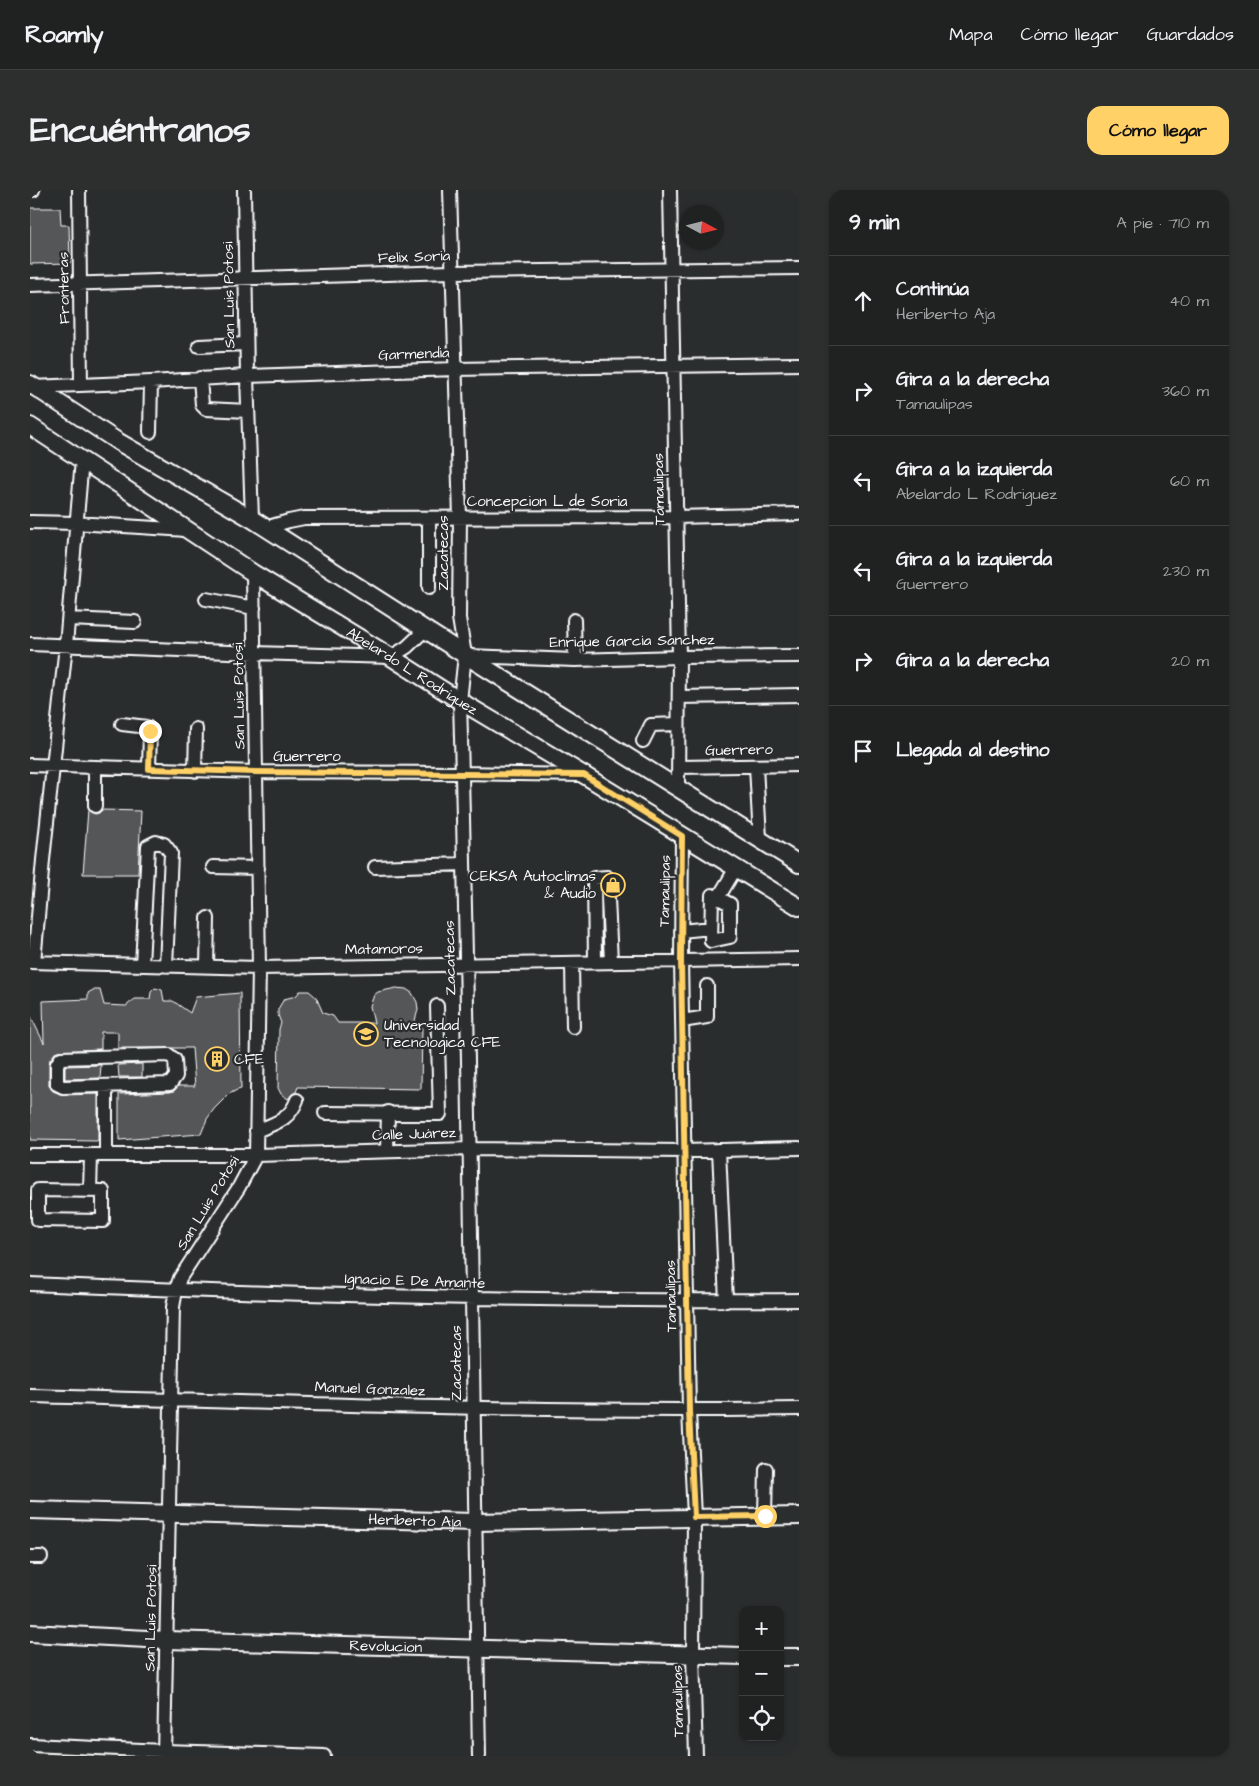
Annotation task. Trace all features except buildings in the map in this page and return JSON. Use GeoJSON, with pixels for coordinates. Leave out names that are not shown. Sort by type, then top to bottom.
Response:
{"type":"FeatureCollection","features":[{"type":"Feature","properties":{"kind":"main road"},"geometry":{"type":"LineString","coordinates":[[32,386],[117,441],[259,523],[465,656],[799,864]]}},
{"type":"Feature","properties":{"kind":"main road","name":"Abelardo L Rodriguez"},"geometry":{"type":"LineString","coordinates":[[30,426],[253,573],[799,907]]}},
{"type":"Feature","properties":{"kind":"main road","name":"Heriberto Aja"},"geometry":{"type":"LineString","coordinates":[[30,1510],[475,1522],[799,1516]]}},
{"type":"Feature","properties":{"kind":"main road","name":"Revolucion"},"geometry":{"type":"LineString","coordinates":[[30,1633],[167,1640],[739,1656]]}},
{"type":"Feature","properties":{"kind":"main road"},"geometry":{"type":"LineString","coordinates":[[784,1657],[799,1657]]}},
{"type":"Feature","properties":{"kind":"street","name":"Fronteras"},"geometry":{"type":"LineString","coordinates":[[78,190],[81,385]]}},
{"type":"Feature","properties":{"kind":"street","name":"San Luis Potosi"},"geometry":{"type":"LineString","coordinates":[[244,190],[248,411],[259,523]]}},
{"type":"Feature","properties":{"kind":"street","name":"Zacatecas"},"geometry":{"type":"LineString","coordinates":[[450,190],[460,518],[459,618],[465,656],[460,701],[471,1149],[472,1408],[479,1756]]}},
{"type":"Feature","properties":{"kind":"street","name":"Tamaulipas"},"geometry":{"type":"LineString","coordinates":[[670,190],[679,697],[678,788]]}},
{"type":"Feature","properties":{"kind":"street","name":"Felix Soria"},"geometry":{"type":"LineString","coordinates":[[30,285],[452,272],[799,268]]}},
{"type":"Feature","properties":{"kind":"street"},"geometry":{"type":"LineString","coordinates":[[199,346],[246,344]]}},
{"type":"Feature","properties":{"kind":"street","name":"Garmendia"},"geometry":{"type":"LineString","coordinates":[[32,386],[455,369],[799,364]]}},
{"type":"Feature","properties":{"kind":"street"},"geometry":{"type":"LineString","coordinates":[[200,378],[202,405],[206,410],[248,411]]}},
{"type":"Feature","properties":{"kind":"street"},"geometry":{"type":"LineString","coordinates":[[150,432],[151,382]]}},
{"type":"Feature","properties":{"kind":"street"},"geometry":{"type":"LineString","coordinates":[[32,962],[66,645],[82,460]]}},
{"type":"Feature","properties":{"kind":"street","name":"Concepcion L de Soria"},"geometry":{"type":"LineString","coordinates":[[259,523],[304,518],[675,517],[799,514]]}},
{"type":"Feature","properties":{"kind":"street"},"geometry":{"type":"LineString","coordinates":[[429,518],[429,588]]}},
{"type":"Feature","properties":{"kind":"street"},"geometry":{"type":"LineString","coordinates":[[30,522],[187,530]]}},
{"type":"Feature","properties":{"kind":"street","name":"San Luis Potosi"},"geometry":{"type":"LineString","coordinates":[[164,1754],[173,1307],[180,1278],[239,1188],[256,1155],[259,968],[253,573]]}},
{"type":"Feature","properties":{"kind":"street"},"geometry":{"type":"LineString","coordinates":[[206,599],[254,608]]}},
{"type":"Feature","properties":{"kind":"street"},"geometry":{"type":"LineString","coordinates":[[68,619],[135,622]]}},
{"type":"Feature","properties":{"kind":"street"},"geometry":{"type":"LineString","coordinates":[[574,620],[575,660]]}},
{"type":"Feature","properties":{"kind":"street"},"geometry":{"type":"LineString","coordinates":[[30,644],[254,654],[392,657],[407,647],[425,630]]}},
{"type":"Feature","properties":{"kind":"street","name":"Enrique Garcia Sanchez"},"geometry":{"type":"LineString","coordinates":[[465,656],[575,660],[678,656],[799,656]]}},
{"type":"Feature","properties":{"kind":"street"},"geometry":{"type":"LineString","coordinates":[[679,697],[799,695]]}},
{"type":"Feature","properties":{"kind":"street"},"geometry":{"type":"LineString","coordinates":[[122,724],[148,727],[150,731],[149,769]]}},
{"type":"Feature","properties":{"kind":"street"},"geometry":{"type":"LineString","coordinates":[[643,741],[651,725],[678,724]]}},
{"type":"Feature","properties":{"kind":"street"},"geometry":{"type":"LineString","coordinates":[[195,770],[196,729]]}},
{"type":"Feature","properties":{"kind":"street","name":"Guerrero"},"geometry":{"type":"LineString","coordinates":[[30,765],[256,772],[584,775]]}},
{"type":"Feature","properties":{"kind":"street","name":"Guerrero"},"geometry":{"type":"LineString","coordinates":[[679,767],[799,765]]}},
{"type":"Feature","properties":{"kind":"street"},"geometry":{"type":"LineString","coordinates":[[756,766],[760,839]]}},
{"type":"Feature","properties":{"kind":"street"},"geometry":{"type":"LineString","coordinates":[[95,806],[96,767]]}},
{"type":"Feature","properties":{"kind":"street","name":"Tamaulipas"},"geometry":{"type":"LineString","coordinates":[[682,836],[681,960],[689,1411],[694,1517],[693,1656],[696,1756]]}},
{"type":"Feature","properties":{"kind":"street"},"geometry":{"type":"LineString","coordinates":[[142,965],[148,846],[156,842],[164,844],[171,853],[166,966]]}},
{"type":"Feature","properties":{"kind":"street"},"geometry":{"type":"LineString","coordinates":[[375,867],[464,864]]}},
{"type":"Feature","properties":{"kind":"street"},"geometry":{"type":"LineString","coordinates":[[213,867],[258,868]]}},
{"type":"Feature","properties":{"kind":"street"},"geometry":{"type":"LineString","coordinates":[[718,898],[736,868]]}},
{"type":"Feature","properties":{"kind":"street"},"geometry":{"type":"LineString","coordinates":[[595,962],[594,878],[607,878],[611,962]]}},
{"type":"Feature","properties":{"kind":"street"},"geometry":{"type":"LineString","coordinates":[[712,895],[730,904],[730,937],[711,941],[711,928],[712,895]]}},
{"type":"Feature","properties":{"kind":"street"},"geometry":{"type":"LineString","coordinates":[[206,966],[208,918]]}},
{"type":"Feature","properties":{"kind":"street"},"geometry":{"type":"LineString","coordinates":[[681,931],[711,928]]}},
{"type":"Feature","properties":{"kind":"street","name":"Matamoros"},"geometry":{"type":"LineString","coordinates":[[32,962],[259,968],[799,959]]}},
{"type":"Feature","properties":{"kind":"street"},"geometry":{"type":"LineString","coordinates":[[572,962],[573,1027]]}},
{"type":"Feature","properties":{"kind":"street"},"geometry":{"type":"LineString","coordinates":[[682,1021],[707,1017],[707,986]]}},
{"type":"Feature","properties":{"kind":"street"},"geometry":{"type":"LineString","coordinates":[[325,1113],[388,1112],[440,1114],[437,1006]]}},
{"type":"Feature","properties":{"kind":"street"},"geometry":{"type":"LineString","coordinates":[[170,1055],[175,1060],[176,1076],[170,1084],[106,1086],[63,1087],[57,1084],[57,1064],[61,1058],[170,1055]]}},
{"type":"Feature","properties":{"kind":"street"},"geometry":{"type":"LineString","coordinates":[[106,1086],[106,1155]]}},
{"type":"Feature","properties":{"kind":"street"},"geometry":{"type":"LineString","coordinates":[[256,1131],[287,1117],[297,1100]]}},
{"type":"Feature","properties":{"kind":"street"},"geometry":{"type":"LineString","coordinates":[[387,1151],[388,1112]]}},
{"type":"Feature","properties":{"kind":"street","name":"Calle Juárez"},"geometry":{"type":"LineString","coordinates":[[30,1155],[256,1155],[471,1149],[684,1151],[799,1148]]}},
{"type":"Feature","properties":{"kind":"street"},"geometry":{"type":"LineString","coordinates":[[719,1150],[726,1301]]}},
{"type":"Feature","properties":{"kind":"street"},"geometry":{"type":"LineString","coordinates":[[90,1190],[91,1156]]}},
{"type":"Feature","properties":{"kind":"street"},"geometry":{"type":"LineString","coordinates":[[38,1190],[90,1190],[103,1191],[103,1221],[38,1220],[38,1190]]}},
{"type":"Feature","properties":{"kind":"street","name":"Ignacio E De Amante"},"geometry":{"type":"LineString","coordinates":[[30,1284],[472,1299],[799,1300]]}},
{"type":"Feature","properties":{"kind":"street","name":"Manuel Gonzalez"},"geometry":{"type":"LineString","coordinates":[[30,1396],[472,1408],[689,1411],[799,1409]]}},
{"type":"Feature","properties":{"kind":"street"},"geometry":{"type":"LineString","coordinates":[[765,1516],[766,1469]]}},
{"type":"Feature","properties":{"kind":"street"},"geometry":{"type":"LineString","coordinates":[[30,1744],[164,1754],[324,1756]]}},
{"type":"Feature","properties":{"kind":"place","name":"CEKSA Autoclimas & Audio"},"geometry":{"type":"Point","coordinates":[613,885]}},
{"type":"Feature","properties":{"kind":"place","name":"Universidad Tecnologica CFE"},"geometry":{"type":"Point","coordinates":[366,1034]}},
{"type":"Feature","properties":{"kind":"place","name":"CFE"},"geometry":{"type":"Point","coordinates":[217,1059]}},
{"type":"Feature","properties":{"kind":"route"},"geometry":{"type":"LineString","coordinates":[[150,731],[149,769],[256,772],[584,775],[682,836],[681,960],[689,1411],[694,1517],[765,1516]]}}]}
